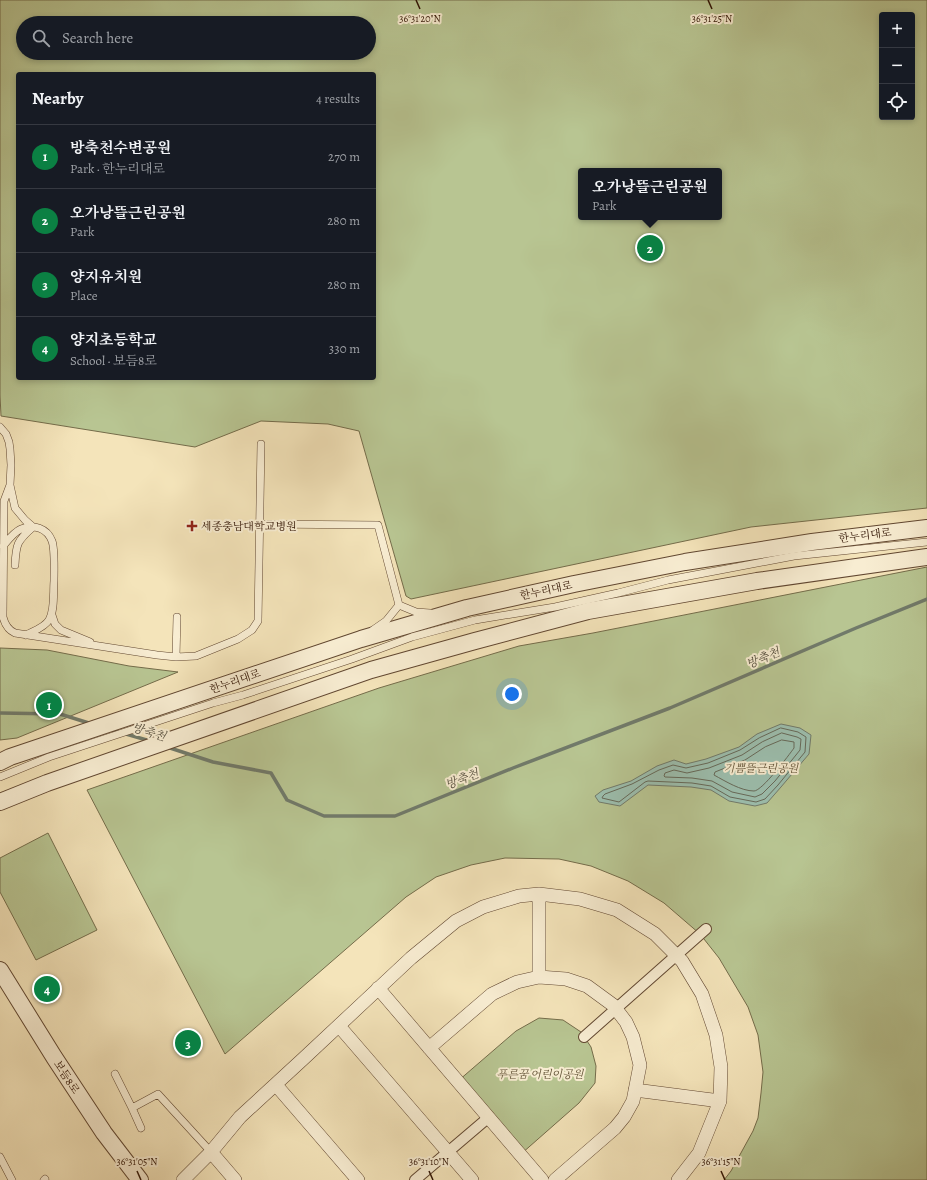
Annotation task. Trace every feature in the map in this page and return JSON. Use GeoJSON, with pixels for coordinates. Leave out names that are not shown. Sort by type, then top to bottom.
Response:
{"type":"FeatureCollection","features":[{"type":"Feature","properties":{"kind":"street","name":"한누리대로"},"geometry":{"type":"LineString","coordinates":[[5,760],[361,639],[467,608],[582,582],[685,562],[812,542],[927,528]]}},
{"type":"Feature","properties":{"kind":"street"},"geometry":{"type":"LineString","coordinates":[[0,802],[47,783],[371,670],[588,611],[757,582],[927,557]]}},
{"type":"Feature","properties":{"kind":"street"},"geometry":{"type":"LineString","coordinates":[[539,894],[539,977]]}},
{"type":"Feature","properties":{"kind":"street"},"geometry":{"type":"LineString","coordinates":[[183,1180],[211,1152],[240,1117],[411,958],[456,921],[483,907],[519,896],[539,894],[580,899],[617,910],[655,934],[682,961],[702,994],[716,1035],[721,1067],[720,1101],[699,1153],[678,1180]]}},
{"type":"Feature","properties":{"kind":"street"},"geometry":{"type":"LineString","coordinates":[[584,1037],[706,929]]}},
{"type":"Feature","properties":{"kind":"street","name":"보듬8로"},"geometry":{"type":"LineString","coordinates":[[0,970],[4,986],[54,1056],[104,1134],[140,1180]]}},
{"type":"Feature","properties":{"kind":"street"},"geometry":{"type":"LineString","coordinates":[[429,1048],[492,994],[517,982],[539,977],[566,979],[586,986],[613,1005],[626,1022],[633,1038],[640,1065],[633,1101],[624,1117],[615,1128],[555,1180]]}},
{"type":"Feature","properties":{"kind":"street"},"geometry":{"type":"LineString","coordinates":[[378,988],[542,1180]]}},
{"type":"Feature","properties":{"kind":"street"},"geometry":{"type":"LineString","coordinates":[[339,1026],[472,1180]]}},
{"type":"Feature","properties":{"kind":"street"},"geometry":{"type":"LineString","coordinates":[[276,1085],[358,1180]]}},
{"type":"Feature","properties":{"kind":"street"},"geometry":{"type":"LineString","coordinates":[[636,1090],[720,1101]]}},
{"type":"Feature","properties":{"kind":"street"},"geometry":{"type":"LineString","coordinates":[[415,1180],[489,1117]]}},
{"type":"Feature","properties":{"kind":"street"},"geometry":{"type":"LineString","coordinates":[[211,1152],[235,1180]]}},
{"type":"Feature","properties":{"kind":"lane"},"geometry":{"type":"LineString","coordinates":[[0,427],[6,434],[10,449],[10,485],[15,508],[25,520],[34,527],[48,533],[53,542],[54,570],[52,615],[54,624],[67,633],[101,646]]}},
{"type":"Feature","properties":{"kind":"lane"},"geometry":{"type":"LineString","coordinates":[[10,485],[4,501],[3,617],[4,623],[11,631],[15,634],[158,655],[176,657],[196,656],[238,639],[252,630],[258,621],[261,444]]}},
{"type":"Feature","properties":{"kind":"lane"},"geometry":{"type":"LineString","coordinates":[[260,524],[378,525],[399,605]]}},
{"type":"Feature","properties":{"kind":"lane"},"geometry":{"type":"LineString","coordinates":[[3,546],[13,535],[21,530],[34,527]]}},
{"type":"Feature","properties":{"kind":"lane"},"geometry":{"type":"LineString","coordinates":[[14,565],[18,543],[24,535],[34,527]]}},
{"type":"Feature","properties":{"kind":"lane"},"geometry":{"type":"LineString","coordinates":[[0,777],[49,757],[352,659],[412,637],[475,620],[555,607],[668,580],[794,556],[927,542]]}},
{"type":"Feature","properties":{"kind":"lane"},"geometry":{"type":"LineString","coordinates":[[399,605],[416,612],[444,614]]}},
{"type":"Feature","properties":{"kind":"lane"},"geometry":{"type":"LineString","coordinates":[[361,639],[386,621],[399,605]]}},
{"type":"Feature","properties":{"kind":"lane"},"geometry":{"type":"LineString","coordinates":[[26,635],[48,622],[52,615]]}},
{"type":"Feature","properties":{"kind":"lane"},"geometry":{"type":"LineString","coordinates":[[176,657],[177,617]]}},
{"type":"Feature","properties":{"kind":"lane"},"geometry":{"type":"LineString","coordinates":[[116,1074],[141,1128]]}},
{"type":"Feature","properties":{"kind":"lane"},"geometry":{"type":"LineString","coordinates":[[132,1108],[158,1094],[211,1152]]}},
{"type":"Feature","properties":{"kind":"lane"},"geometry":{"type":"LineString","coordinates":[[0,1157],[12,1180]]}},
{"type":"Feature","properties":{"kind":"green space"},"geometry":{"type":"Polygon","coordinates":[[[0,0],[927,0],[927,508],[751,527],[411,599],[406,596],[359,431],[328,424],[261,421],[195,447],[1,416],[0,0]]]}},
{"type":"Feature","properties":{"kind":"green space","name":"기쁨뜰근린공원"},"geometry":{"type":"Polygon","coordinates":[[[927,567],[927,1180],[724,1180],[731,1171],[753,1131],[758,1118],[763,1072],[758,1035],[748,1007],[719,958],[700,934],[664,903],[628,881],[591,866],[559,859],[505,858],[471,865],[436,877],[406,897],[225,1054],[87,790],[379,688],[519,646],[593,633],[927,567]]]}},
{"type":"Feature","properties":{"kind":"green space"},"geometry":{"type":"Polygon","coordinates":[[[0,648],[47,650],[129,666],[178,672],[17,738],[0,740],[0,648]]]}},
{"type":"Feature","properties":{"kind":"green space"},"geometry":{"type":"Polygon","coordinates":[[[48,833],[97,930],[36,960],[0,892],[0,858],[48,833]]]}},
{"type":"Feature","properties":{"kind":"green space","name":"푸른꿈 어린이공원"},"geometry":{"type":"Polygon","coordinates":[[[539,1018],[563,1020],[581,1032],[591,1047],[596,1066],[595,1083],[579,1103],[521,1154],[458,1081],[516,1031],[539,1018]]]}},
{"type":"Feature","properties":{"kind":"water"},"geometry":{"type":"Polygon","coordinates":[[[781,724],[800,728],[811,735],[809,754],[767,803],[755,806],[729,801],[711,790],[691,787],[648,785],[620,806],[599,802],[595,796],[603,790],[631,781],[657,766],[674,760],[686,764],[706,759],[739,747],[757,734],[781,724]]]}},
{"type":"Feature","properties":{"kind":"waterway","name":"방축천"},"geometry":{"type":"LineString","coordinates":[[167,747],[213,762],[271,773],[287,800],[324,816],[395,816],[513,768],[670,708],[927,599]]}},
{"type":"Feature","properties":{"kind":"waterway","name":"방축천"},"geometry":{"type":"LineString","coordinates":[[0,713],[60,714],[92,724]]}},
{"type":"Feature","properties":{"kind":"waterway","name":"방축천"},"geometry":{"type":"LineString","coordinates":[[109,729],[150,741]]}},
{"type":"Feature","properties":{"kind":"place","name":"오가낭뜰근린공원"},"geometry":{"type":"Point","coordinates":[650,248]}},
{"type":"Feature","properties":{"kind":"place","name":"세종충남대학교병원"},"geometry":{"type":"Point","coordinates":[192,526]}},
{"type":"Feature","properties":{"kind":"place","name":"방축천수변공원"},"geometry":{"type":"Point","coordinates":[49,705]}},
{"type":"Feature","properties":{"kind":"place","name":"양지초등학교"},"geometry":{"type":"Point","coordinates":[47,989]}},
{"type":"Feature","properties":{"kind":"place","name":"양지유치원"},"geometry":{"type":"Point","coordinates":[188,1043]}}]}
